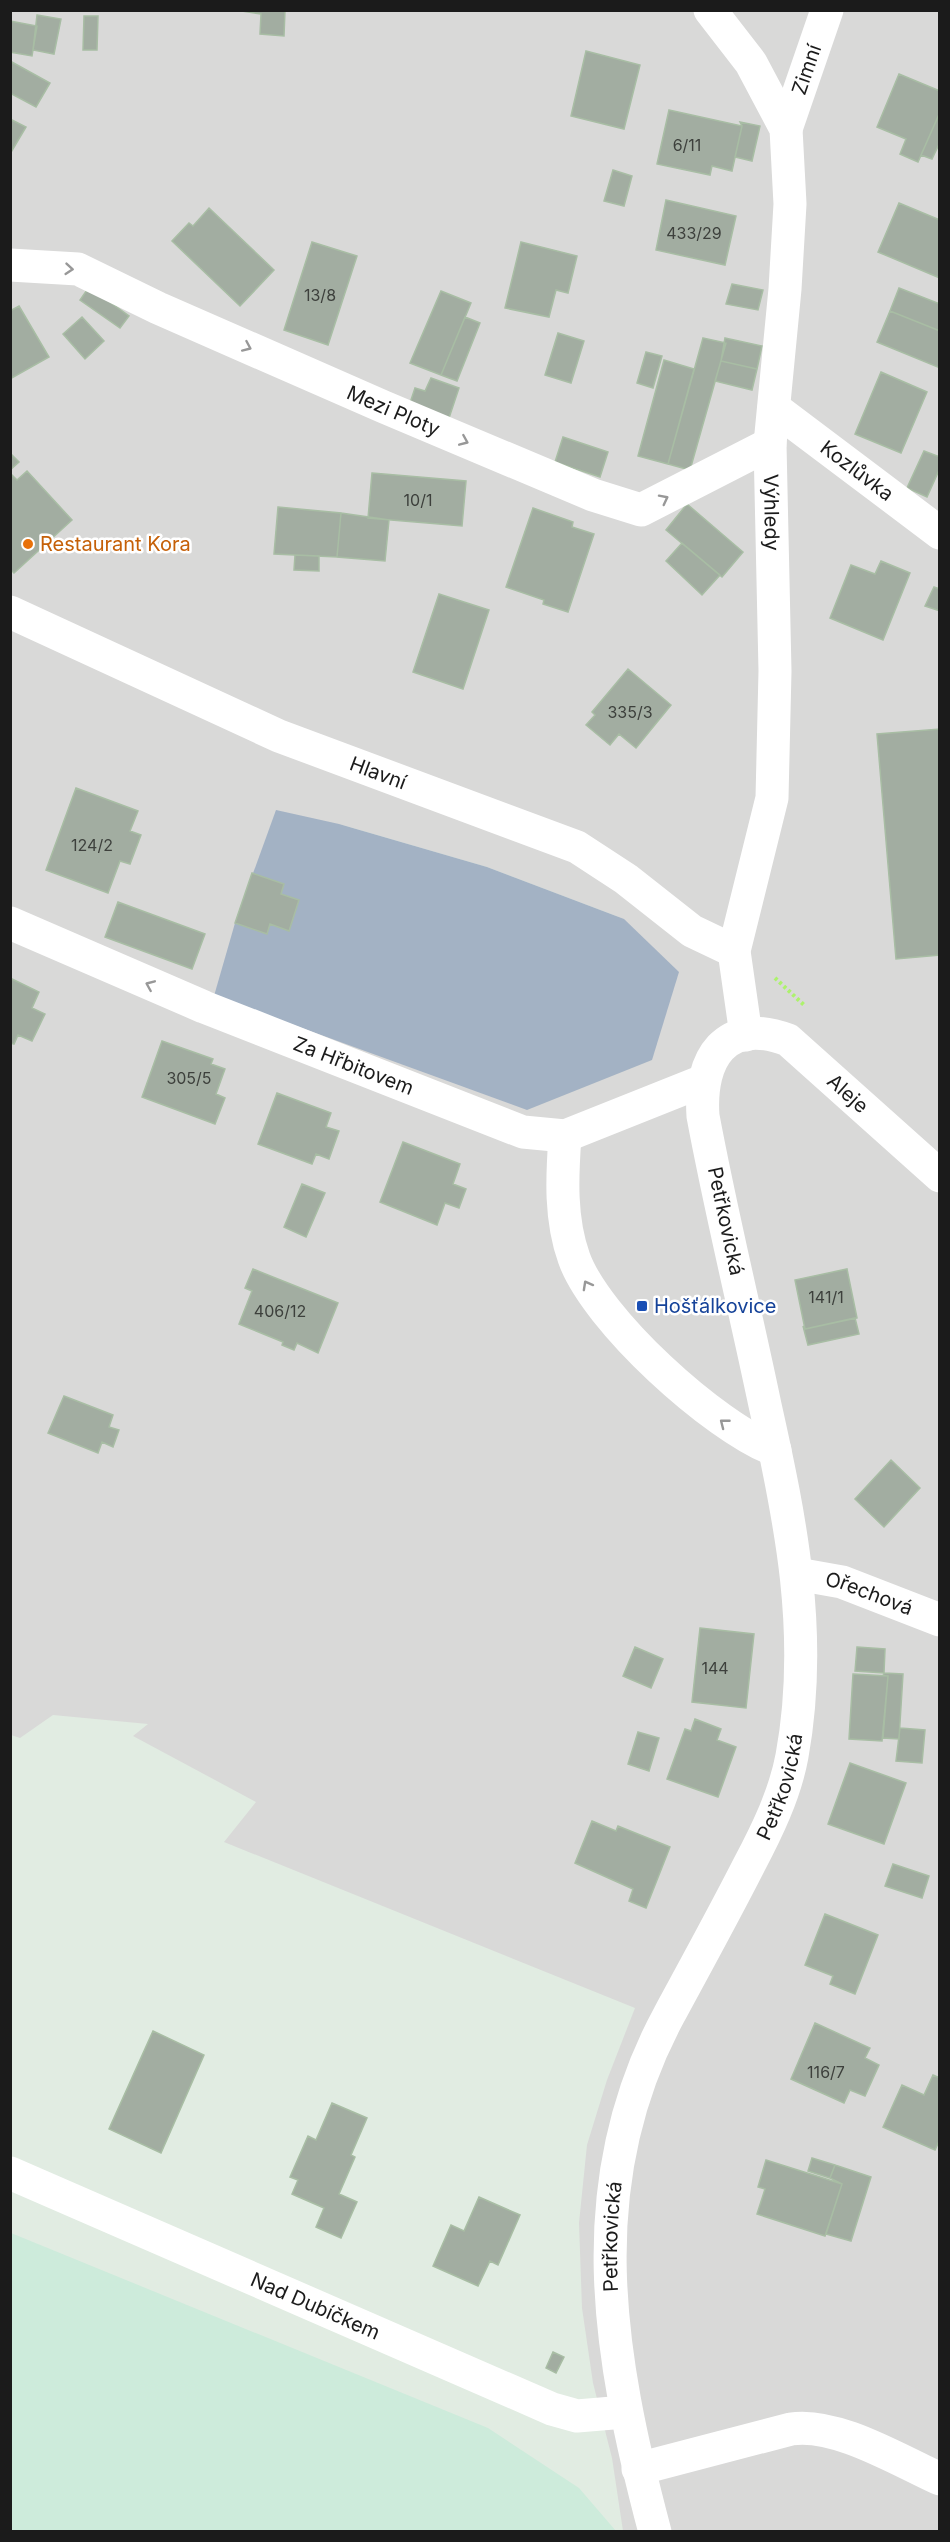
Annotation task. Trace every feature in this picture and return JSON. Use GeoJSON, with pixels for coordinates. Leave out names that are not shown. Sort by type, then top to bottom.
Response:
{"type":"FeatureCollection","features":[{"type":"Feature","properties":{"kind":"street","name":"Výhledy"},"geometry":{"type":"LineString","coordinates":[[710,10],[751,63],[786,129],[790,204],[785,289],[770,444],[775,671],[772,798],[734,951],[746,1035]]}},
{"type":"Feature","properties":{"kind":"street","name":"Zimní"},"geometry":{"type":"LineString","coordinates":[[786,129],[826,10]]}},
{"type":"Feature","properties":{"kind":"street","name":"Mezi Ploty"},"geometry":{"type":"LineString","coordinates":[[10,265],[78,269],[158,308],[384,407],[593,495],[641,510],[770,444]]}},
{"type":"Feature","properties":{"kind":"street","name":"Kozlůvka"},"geometry":{"type":"LineString","coordinates":[[774,408],[939,533]]}},
{"type":"Feature","properties":{"kind":"street","name":"Hlavní"},"geometry":{"type":"LineString","coordinates":[[10,612],[279,736],[577,847],[626,879],[692,931],[734,951]]}},
{"type":"Feature","properties":{"kind":"street","name":"Za Hřbitovem"},"geometry":{"type":"LineString","coordinates":[[10,923],[204,1007],[523,1132],[565,1136],[703,1081]]}},
{"type":"Feature","properties":{"kind":"street","name":"Petřkovická"},"geometry":{"type":"LineString","coordinates":[[655,2532],[625,2412],[610,2303],[608,2259],[610,2208],[621,2139],[636,2090],[666,2021],[761,1842],[787,1777],[794,1742],[801,1681],[797,1574],[775,1450],[703,1116],[703,1081],[708,1064],[717,1051],[729,1041],[746,1035]]}},
{"type":"Feature","properties":{"kind":"street","name":"Aleje"},"geometry":{"type":"LineString","coordinates":[[746,1035],[776,1035],[793,1042],[939,1176]]}},
{"type":"Feature","properties":{"kind":"street"},"geometry":{"type":"LineString","coordinates":[[565,1136],[562,1174],[564,1216],[574,1258],[587,1286],[606,1312],[677,1383],[734,1431],[775,1450]]}},
{"type":"Feature","properties":{"kind":"street","name":"Ořechová"},"geometry":{"type":"LineString","coordinates":[[797,1574],[842,1582],[939,1620]]}},
{"type":"Feature","properties":{"kind":"street","name":"Nad Dubíčkem"},"geometry":{"type":"LineString","coordinates":[[10,2174],[552,2409],[577,2416],[625,2412]]}},
{"type":"Feature","properties":{"kind":"street"},"geometry":{"type":"LineString","coordinates":[[638,2469],[791,2429],[814,2427],[837,2433],[939,2479]]}},
{"type":"Feature","properties":{"kind":"shaded area"},"geometry":{"type":"Polygon","coordinates":[[[10,11],[939,11],[939,2531],[623,2531],[612,2458],[593,2383],[582,2308],[579,2223],[587,2145],[607,2080],[635,2008],[224,1842],[256,1802],[133,1736],[148,1724],[53,1715],[20,1738],[11,1735],[10,11]],[[339,824],[624,919],[487,867],[339,824]]]}},
{"type":"Feature","properties":{"kind":"shaded area"},"geometry":{"type":"Polygon","coordinates":[[[276,810],[339,824],[487,867],[624,919],[679,972],[652,1060],[527,1110],[214,996],[235,923],[276,810]]]}},
{"type":"Feature","properties":{"kind":"green space"},"geometry":{"type":"Polygon","coordinates":[[[11,2233],[488,2428],[579,2488],[616,2531],[11,2531],[11,2233]]]}},
{"type":"Feature","properties":{"kind":"building"},"geometry":{"type":"Polygon","coordinates":[[[235,10],[285,10],[284,36],[260,34],[261,14],[235,10]]]}},
{"type":"Feature","properties":{"kind":"building"},"geometry":{"type":"Polygon","coordinates":[[[37,15],[61,19],[54,54],[33,50],[37,15]]]}},
{"type":"Feature","properties":{"kind":"building"},"geometry":{"type":"Polygon","coordinates":[[[84,16],[98,16],[97,50],[83,50],[84,16]]]}},
{"type":"Feature","properties":{"kind":"building"},"geometry":{"type":"Polygon","coordinates":[[[10,21],[37,26],[32,56],[10,52],[10,21]]]}},
{"type":"Feature","properties":{"kind":"building"},"geometry":{"type":"Polygon","coordinates":[[[586,51],[640,65],[624,129],[571,116],[586,51]]]}},
{"type":"Feature","properties":{"kind":"building"},"geometry":{"type":"Polygon","coordinates":[[[10,61],[50,83],[36,107],[10,93],[10,61]]]}},
{"type":"Feature","properties":{"kind":"building"},"geometry":{"type":"Polygon","coordinates":[[[899,74],[940,91],[940,112],[918,162],[900,154],[906,139],[877,127],[899,74]]]}},
{"type":"Feature","properties":{"kind":"building"},"geometry":{"type":"Polygon","coordinates":[[[669,110],[742,126],[732,171],[712,166],[710,175],[657,164],[669,110]]]}},
{"type":"Feature","properties":{"kind":"building"},"geometry":{"type":"Polygon","coordinates":[[[940,112],[940,142],[932,159],[921,155],[940,112]]]}},
{"type":"Feature","properties":{"kind":"building"},"geometry":{"type":"Polygon","coordinates":[[[10,119],[26,127],[10,154],[10,119]]]}},
{"type":"Feature","properties":{"kind":"building"},"geometry":{"type":"Polygon","coordinates":[[[740,122],[760,126],[752,161],[735,157],[742,126],[740,122]]]}},
{"type":"Feature","properties":{"kind":"building"},"geometry":{"type":"Polygon","coordinates":[[[613,170],[632,176],[624,206],[604,201],[613,170]]]}},
{"type":"Feature","properties":{"kind":"building"},"geometry":{"type":"Polygon","coordinates":[[[666,200],[736,216],[725,265],[656,250],[666,200]]]}},
{"type":"Feature","properties":{"kind":"building"},"geometry":{"type":"Polygon","coordinates":[[[899,203],[940,220],[940,278],[878,252],[899,203]]]}},
{"type":"Feature","properties":{"kind":"building"},"geometry":{"type":"Polygon","coordinates":[[[209,208],[274,270],[240,306],[172,241],[189,223],[193,226],[209,208]]]}},
{"type":"Feature","properties":{"kind":"building"},"geometry":{"type":"Polygon","coordinates":[[[312,242],[357,256],[328,345],[284,330],[312,242]]]}},
{"type":"Feature","properties":{"kind":"building"},"geometry":{"type":"Polygon","coordinates":[[[521,242],[577,256],[568,293],[556,290],[549,317],[505,308],[521,242]]]}},
{"type":"Feature","properties":{"kind":"building"},"geometry":{"type":"Polygon","coordinates":[[[732,284],[763,290],[758,310],[726,304],[732,284]]]}},
{"type":"Feature","properties":{"kind":"building"},"geometry":{"type":"Polygon","coordinates":[[[89,287],[129,316],[120,328],[80,300],[89,287]]]}},
{"type":"Feature","properties":{"kind":"building"},"geometry":{"type":"Polygon","coordinates":[[[899,288],[940,304],[940,331],[890,311],[899,288]]]}},
{"type":"Feature","properties":{"kind":"building"},"geometry":{"type":"Polygon","coordinates":[[[441,291],[471,303],[441,375],[410,363],[441,291]]]}},
{"type":"Feature","properties":{"kind":"building"},"geometry":{"type":"Polygon","coordinates":[[[19,306],[49,357],[10,379],[10,311],[19,306]]]}},
{"type":"Feature","properties":{"kind":"building"},"geometry":{"type":"Polygon","coordinates":[[[890,311],[940,331],[940,368],[877,342],[890,311]]]}},
{"type":"Feature","properties":{"kind":"building"},"geometry":{"type":"Polygon","coordinates":[[[82,317],[104,341],[85,359],[63,334],[82,317]]]}},
{"type":"Feature","properties":{"kind":"building"},"geometry":{"type":"Polygon","coordinates":[[[465,317],[480,323],[457,381],[441,375],[465,317]]]}},
{"type":"Feature","properties":{"kind":"building"},"geometry":{"type":"Polygon","coordinates":[[[558,333],[584,341],[571,383],[545,375],[558,333]]]}},
{"type":"Feature","properties":{"kind":"building"},"geometry":{"type":"Polygon","coordinates":[[[703,338],[726,343],[690,470],[668,464],[703,338]]]}},
{"type":"Feature","properties":{"kind":"building"},"geometry":{"type":"Polygon","coordinates":[[[725,338],[762,346],[757,369],[721,361],[725,338]]]}},
{"type":"Feature","properties":{"kind":"building"},"geometry":{"type":"Polygon","coordinates":[[[646,352],[662,356],[653,388],[637,383],[646,352]]]}},
{"type":"Feature","properties":{"kind":"building"},"geometry":{"type":"Polygon","coordinates":[[[664,360],[694,369],[668,464],[638,456],[664,360]]]}},
{"type":"Feature","properties":{"kind":"building"},"geometry":{"type":"Polygon","coordinates":[[[721,361],[757,369],[752,390],[715,381],[721,361]]]}},
{"type":"Feature","properties":{"kind":"building"},"geometry":{"type":"Polygon","coordinates":[[[881,372],[927,392],[901,453],[855,434],[881,372]]]}},
{"type":"Feature","properties":{"kind":"building"},"geometry":{"type":"Polygon","coordinates":[[[431,378],[459,388],[448,421],[409,406],[415,388],[425,391],[431,378]]]}},
{"type":"Feature","properties":{"kind":"building"},"geometry":{"type":"Polygon","coordinates":[[[563,437],[608,452],[600,477],[555,462],[563,437]]]}},
{"type":"Feature","properties":{"kind":"building"},"geometry":{"type":"Polygon","coordinates":[[[924,451],[940,457],[940,468],[927,497],[907,488],[924,451]]]}},
{"type":"Feature","properties":{"kind":"building"},"geometry":{"type":"Polygon","coordinates":[[[10,453],[19,462],[10,470],[10,453]]]}},
{"type":"Feature","properties":{"kind":"building","name":"Restaurant Kora"},"geometry":{"type":"Polygon","coordinates":[[[27,471],[72,520],[14,573],[10,569],[10,473],[17,480],[27,471]]]}},
{"type":"Feature","properties":{"kind":"building"},"geometry":{"type":"Polygon","coordinates":[[[372,473],[466,481],[462,526],[368,518],[372,473]]]}},
{"type":"Feature","properties":{"kind":"building"},"geometry":{"type":"Polygon","coordinates":[[[687,504],[743,552],[722,577],[666,530],[687,504]]]}},
{"type":"Feature","properties":{"kind":"building"},"geometry":{"type":"Polygon","coordinates":[[[278,507],[341,513],[337,557],[274,554],[278,507]]]}},
{"type":"Feature","properties":{"kind":"building"},"geometry":{"type":"Polygon","coordinates":[[[533,508],[573,522],[572,527],[594,534],[568,612],[543,604],[544,600],[506,587],[533,508]]]}},
{"type":"Feature","properties":{"kind":"building"},"geometry":{"type":"Polygon","coordinates":[[[341,513],[389,520],[385,561],[337,557],[341,513]]]}},
{"type":"Feature","properties":{"kind":"building"},"geometry":{"type":"Polygon","coordinates":[[[682,543],[720,575],[702,595],[666,561],[682,543]]]}},
{"type":"Feature","properties":{"kind":"building"},"geometry":{"type":"Polygon","coordinates":[[[295,555],[319,556],[319,571],[294,570],[295,555]]]}},
{"type":"Feature","properties":{"kind":"building"},"geometry":{"type":"Polygon","coordinates":[[[881,561],[910,573],[883,640],[830,618],[851,565],[875,574],[881,561]]]}},
{"type":"Feature","properties":{"kind":"building"},"geometry":{"type":"Polygon","coordinates":[[[934,587],[940,589],[940,611],[925,606],[934,587]]]}},
{"type":"Feature","properties":{"kind":"building"},"geometry":{"type":"Polygon","coordinates":[[[439,594],[489,610],[463,689],[413,672],[439,594]]]}},
{"type":"Feature","properties":{"kind":"building"},"geometry":{"type":"Polygon","coordinates":[[[628,669],[671,705],[636,748],[619,734],[610,745],[586,725],[595,715],[592,712],[628,669]]]}},
{"type":"Feature","properties":{"kind":"building"},"geometry":{"type":"Polygon","coordinates":[[[940,729],[940,955],[896,959],[877,734],[940,729]]]}},
{"type":"Feature","properties":{"kind":"building"},"geometry":{"type":"Polygon","coordinates":[[[76,788],[138,811],[130,831],[141,835],[130,864],[120,861],[108,893],[46,870],[76,788]]]}},
{"type":"Feature","properties":{"kind":"building"},"geometry":{"type":"Polygon","coordinates":[[[252,873],[284,884],[281,894],[299,900],[289,931],[270,924],[267,934],[235,923],[252,873]]]}},
{"type":"Feature","properties":{"kind":"building"},"geometry":{"type":"Polygon","coordinates":[[[118,902],[205,934],[192,969],[105,937],[118,902]]]}},
{"type":"Feature","properties":{"kind":"building"},"geometry":{"type":"Polygon","coordinates":[[[10,978],[39,992],[32,1008],[45,1014],[32,1041],[18,1035],[14,1044],[10,1043],[10,978]]]}},
{"type":"Feature","properties":{"kind":"building"},"geometry":{"type":"Polygon","coordinates":[[[162,1041],[213,1059],[211,1064],[225,1069],[216,1094],[225,1098],[215,1124],[142,1097],[162,1041]]]}},
{"type":"Feature","properties":{"kind":"building"},"geometry":{"type":"Polygon","coordinates":[[[277,1093],[331,1113],[326,1127],[339,1131],[329,1159],[316,1154],[312,1164],[258,1144],[277,1093]]]}},
{"type":"Feature","properties":{"kind":"building"},"geometry":{"type":"Polygon","coordinates":[[[403,1142],[460,1164],[453,1184],[466,1189],[459,1208],[445,1203],[437,1225],[380,1202],[403,1142]]]}},
{"type":"Feature","properties":{"kind":"building"},"geometry":{"type":"Polygon","coordinates":[[[302,1184],[325,1193],[306,1237],[284,1227],[302,1184]]]}},
{"type":"Feature","properties":{"kind":"building"},"geometry":{"type":"Polygon","coordinates":[[[253,1269],[338,1303],[318,1353],[297,1343],[294,1350],[282,1345],[283,1342],[239,1324],[252,1291],[245,1288],[253,1269]]]}},
{"type":"Feature","properties":{"kind":"building"},"geometry":{"type":"Polygon","coordinates":[[[847,1269],[857,1318],[805,1329],[795,1280],[847,1269]]]}},
{"type":"Feature","properties":{"kind":"building"},"geometry":{"type":"Polygon","coordinates":[[[855,1318],[859,1334],[808,1345],[803,1326],[805,1329],[855,1318]]]}},
{"type":"Feature","properties":{"kind":"building"},"geometry":{"type":"Polygon","coordinates":[[[64,1396],[113,1415],[109,1427],[119,1430],[113,1447],[102,1442],[98,1453],[48,1433],[64,1396]]]}},
{"type":"Feature","properties":{"kind":"building"},"geometry":{"type":"Polygon","coordinates":[[[891,1460],[920,1488],[884,1527],[855,1499],[891,1460]]]}},
{"type":"Feature","properties":{"kind":"building"},"geometry":{"type":"Polygon","coordinates":[[[700,1628],[754,1634],[746,1708],[692,1702],[700,1628]]]}},
{"type":"Feature","properties":{"kind":"building"},"geometry":{"type":"Polygon","coordinates":[[[635,1647],[663,1659],[651,1688],[623,1676],[635,1647]]]}},
{"type":"Feature","properties":{"kind":"building"},"geometry":{"type":"Polygon","coordinates":[[[857,1647],[885,1649],[884,1673],[855,1671],[857,1647]]]}},
{"type":"Feature","properties":{"kind":"building"},"geometry":{"type":"Polygon","coordinates":[[[884,1673],[903,1674],[899,1739],[883,1738],[888,1676],[883,1676],[884,1673]]]}},
{"type":"Feature","properties":{"kind":"building"},"geometry":{"type":"Polygon","coordinates":[[[853,1674],[888,1676],[882,1741],[849,1739],[853,1674]]]}},
{"type":"Feature","properties":{"kind":"building"},"geometry":{"type":"Polygon","coordinates":[[[695,1719],[721,1729],[717,1740],[736,1747],[718,1797],[667,1779],[685,1729],[691,1731],[695,1719]]]}},
{"type":"Feature","properties":{"kind":"building"},"geometry":{"type":"Polygon","coordinates":[[[900,1728],[925,1730],[922,1763],[896,1761],[900,1728]]]}},
{"type":"Feature","properties":{"kind":"building"},"geometry":{"type":"Polygon","coordinates":[[[638,1732],[659,1738],[649,1771],[628,1764],[638,1732]]]}},
{"type":"Feature","properties":{"kind":"building"},"geometry":{"type":"Polygon","coordinates":[[[850,1763],[906,1783],[884,1844],[828,1824],[850,1763]]]}},
{"type":"Feature","properties":{"kind":"building"},"geometry":{"type":"Polygon","coordinates":[[[592,1821],[616,1831],[618,1826],[670,1847],[646,1908],[629,1901],[633,1889],[575,1863],[592,1821]]]}},
{"type":"Feature","properties":{"kind":"building"},"geometry":{"type":"Polygon","coordinates":[[[893,1864],[929,1876],[922,1898],[885,1886],[893,1864]]]}},
{"type":"Feature","properties":{"kind":"building"},"geometry":{"type":"Polygon","coordinates":[[[825,1914],[878,1935],[855,1994],[830,1984],[833,1976],[805,1965],[825,1914]]]}},
{"type":"Feature","properties":{"kind":"building"},"geometry":{"type":"Polygon","coordinates":[[[815,2023],[870,2048],[865,2058],[879,2065],[865,2096],[850,2090],[844,2103],[791,2079],[815,2023]]]}},
{"type":"Feature","properties":{"kind":"building"},"geometry":{"type":"Polygon","coordinates":[[[153,2031],[204,2055],[161,2153],[109,2129],[153,2031]]]}},
{"type":"Feature","properties":{"kind":"building"},"geometry":{"type":"Polygon","coordinates":[[[933,2075],[940,2078],[940,2139],[935,2150],[883,2127],[902,2085],[924,2095],[933,2075]]]}},
{"type":"Feature","properties":{"kind":"building"},"geometry":{"type":"Polygon","coordinates":[[[332,2103],[367,2118],[351,2155],[355,2157],[339,2194],[357,2202],[341,2238],[316,2227],[324,2208],[292,2194],[298,2180],[290,2177],[308,2136],[316,2140],[332,2103]]]}},
{"type":"Feature","properties":{"kind":"building"},"geometry":{"type":"Polygon","coordinates":[[[812,2158],[835,2165],[830,2178],[808,2171],[812,2158]]]}},
{"type":"Feature","properties":{"kind":"building"},"geometry":{"type":"Polygon","coordinates":[[[766,2160],[842,2184],[825,2236],[757,2214],[765,2189],[758,2187],[766,2160]]]}},
{"type":"Feature","properties":{"kind":"building"},"geometry":{"type":"Polygon","coordinates":[[[835,2165],[871,2177],[851,2241],[826,2234],[842,2184],[830,2178],[835,2165]]]}},
{"type":"Feature","properties":{"kind":"building"},"geometry":{"type":"Polygon","coordinates":[[[479,2197],[520,2215],[498,2265],[490,2261],[478,2286],[433,2266],[451,2225],[464,2231],[479,2197]]]}},
{"type":"Feature","properties":{"kind":"building"},"geometry":{"type":"Polygon","coordinates":[[[553,2352],[564,2357],[556,2373],[546,2368],[553,2352]]]}},
{"type":"Feature","properties":{"kind":"place","name":"Restaurant Kora"},"geometry":{"type":"Point","coordinates":[28,544]}},
{"type":"Feature","properties":{"kind":"place","name":"Hošťálkovice"},"geometry":{"type":"Point","coordinates":[642,1306]}}]}
